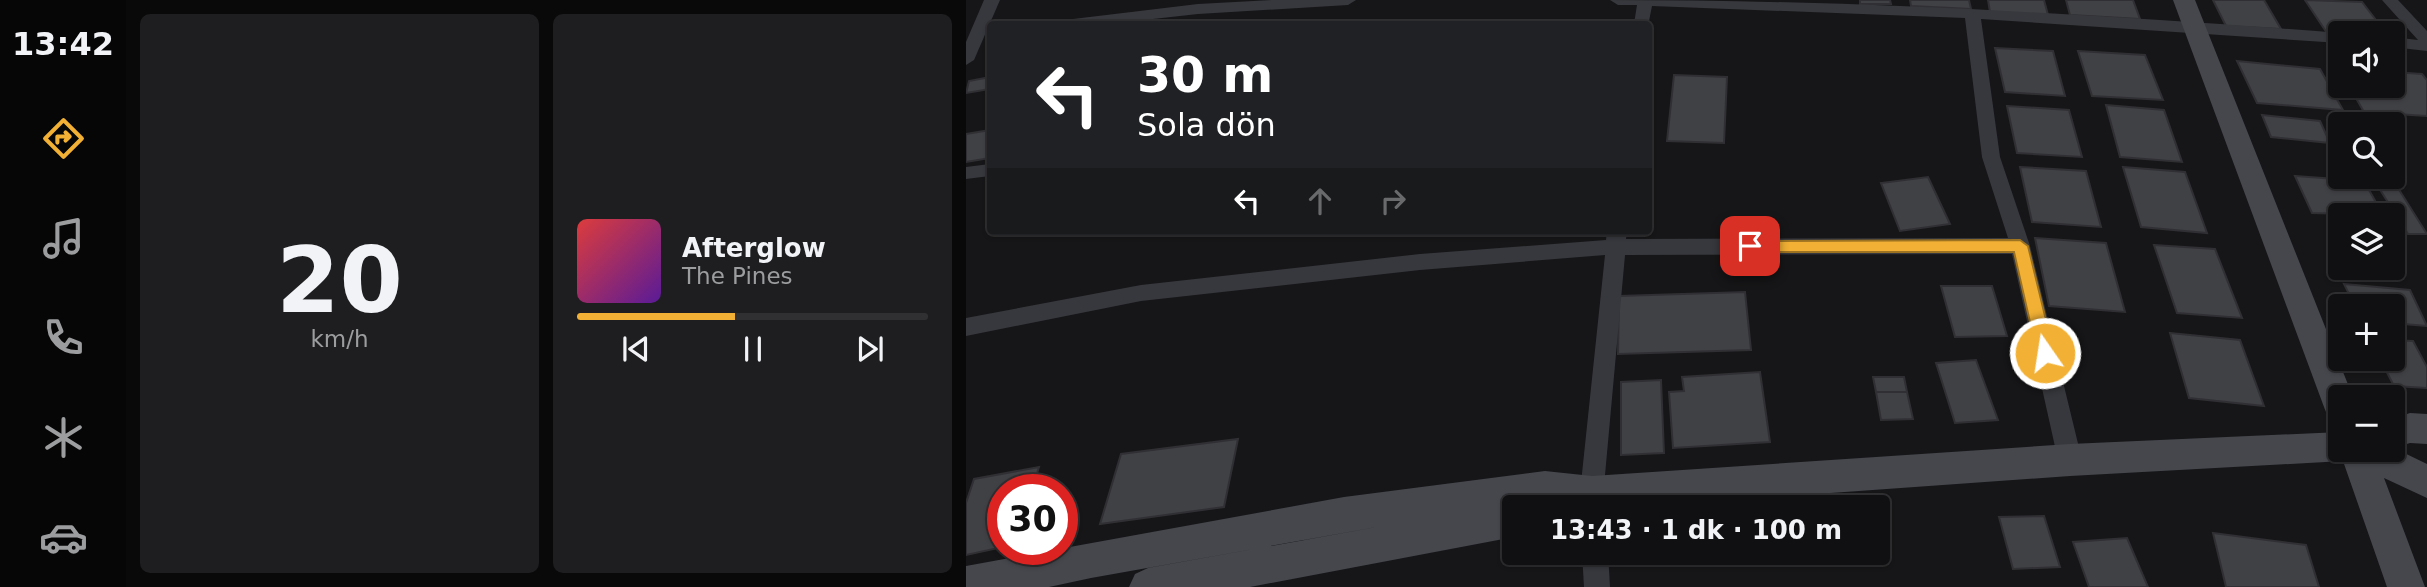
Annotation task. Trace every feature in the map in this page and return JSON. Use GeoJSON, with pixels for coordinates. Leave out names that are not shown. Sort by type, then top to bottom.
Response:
{"type":"FeatureCollection","features":[{"type":"Feature","properties":{"kind":"street"},"geometry":{"type":"LineString","coordinates":[[987,21],[992,0]]}},
{"type":"Feature","properties":{"kind":"street"},"geometry":{"type":"LineString","coordinates":[[1098,21],[1198,9],[1348,0]]}},
{"type":"Feature","properties":{"kind":"street"},"geometry":{"type":"LineString","coordinates":[[1618,0],[1972,13],[2195,25],[2328,37]]}},
{"type":"Feature","properties":{"kind":"street"},"geometry":{"type":"LineString","coordinates":[[2183,0],[2195,25],[2332,385]]}},
{"type":"Feature","properties":{"kind":"street"},"geometry":{"type":"LineString","coordinates":[[2390,0],[2427,43]]}},
{"type":"Feature","properties":{"kind":"street"},"geometry":{"type":"LineString","coordinates":[[1642,21],[1645,1]]}},
{"type":"Feature","properties":{"kind":"street"},"geometry":{"type":"LineString","coordinates":[[1972,13],[1991,157],[2020,246],[2070,460]]}},
{"type":"Feature","properties":{"kind":"street"},"geometry":{"type":"LineString","coordinates":[[966,60],[984,35]]}},
{"type":"Feature","properties":{"kind":"street"},"geometry":{"type":"LineString","coordinates":[[2405,43],[2427,43]]}},
{"type":"Feature","properties":{"kind":"street"},"geometry":{"type":"LineString","coordinates":[[966,173],[987,170]]}},
{"type":"Feature","properties":{"kind":"street"},"geometry":{"type":"LineString","coordinates":[[966,327],[1141,293],[1616,239],[2020,246]]}},
{"type":"Feature","properties":{"kind":"street"},"geometry":{"type":"LineString","coordinates":[[1583,495],[1616,239]]}},
{"type":"Feature","properties":{"kind":"street"},"geometry":{"type":"LineString","coordinates":[[2405,430],[2427,429]]}},
{"type":"Feature","properties":{"kind":"street"},"geometry":{"type":"LineString","coordinates":[[1673,495],[2070,460],[2328,448]]}},
{"type":"Feature","properties":{"kind":"street"},"geometry":{"type":"LineString","coordinates":[[2360,462],[2406,587]]}},
{"type":"Feature","properties":{"kind":"street"},"geometry":{"type":"LineString","coordinates":[[2386,462],[2427,482]]}},
{"type":"Feature","properties":{"kind":"street"},"geometry":{"type":"LineString","coordinates":[[966,585],[1091,559],[1344,514],[1545,487],[1564,495]]}},
{"type":"Feature","properties":{"kind":"street"},"geometry":{"type":"LineString","coordinates":[[1148,587],[1502,522]]}},
{"type":"Feature","properties":{"kind":"street"},"geometry":{"type":"LineString","coordinates":[[1596,565],[1597,587]]}},
{"type":"Feature","properties":{"kind":"building"},"geometry":{"type":"Polygon","coordinates":[[[1860,0],[1890,0],[1891,4],[1860,4],[1860,0]]]}},
{"type":"Feature","properties":{"kind":"building"},"geometry":{"type":"Polygon","coordinates":[[[1910,0],[1969,0],[1971,9],[1911,6],[1910,0]]]}},
{"type":"Feature","properties":{"kind":"building"},"geometry":{"type":"Polygon","coordinates":[[[1988,0],[2044,0],[2048,15],[1990,12],[1988,0]]]}},
{"type":"Feature","properties":{"kind":"building"},"geometry":{"type":"Polygon","coordinates":[[[2066,0],[2133,0],[2140,19],[2070,15],[2066,0]]]}},
{"type":"Feature","properties":{"kind":"building"},"geometry":{"type":"Polygon","coordinates":[[[2213,0],[2264,0],[2281,29],[2226,26],[2213,0]]]}},
{"type":"Feature","properties":{"kind":"building"},"geometry":{"type":"Polygon","coordinates":[[[2305,0],[2362,2],[2377,21],[2328,21],[2327,33],[2305,0]]]}},
{"type":"Feature","properties":{"kind":"building"},"geometry":{"type":"Polygon","coordinates":[[[1995,48],[2053,51],[2065,96],[2005,92],[1995,48]]]}},
{"type":"Feature","properties":{"kind":"building"},"geometry":{"type":"Polygon","coordinates":[[[2078,51],[2145,55],[2163,100],[2092,96],[2078,51]]]}},
{"type":"Feature","properties":{"kind":"building"},"geometry":{"type":"Polygon","coordinates":[[[2237,61],[2320,69],[2328,83],[2328,98],[2336,98],[2343,110],[2257,103],[2237,61]]]}},
{"type":"Feature","properties":{"kind":"building"},"geometry":{"type":"Polygon","coordinates":[[[2405,73],[2422,74],[2427,80],[2427,116],[2405,115],[2405,112],[2364,112],[2356,98],[2405,98],[2405,73]]]}},
{"type":"Feature","properties":{"kind":"building"},"geometry":{"type":"Polygon","coordinates":[[[1674,75],[1727,77],[1724,143],[1667,141],[1674,75]]]}},
{"type":"Feature","properties":{"kind":"building"},"geometry":{"type":"Polygon","coordinates":[[[987,78],[987,90],[966,93],[969,81],[987,78]]]}},
{"type":"Feature","properties":{"kind":"building"},"geometry":{"type":"Polygon","coordinates":[[[2106,105],[2164,110],[2182,162],[2120,157],[2106,105]]]}},
{"type":"Feature","properties":{"kind":"building"},"geometry":{"type":"Polygon","coordinates":[[[2007,106],[2069,110],[2082,157],[2017,153],[2007,106]]]}},
{"type":"Feature","properties":{"kind":"building"},"geometry":{"type":"Polygon","coordinates":[[[2262,115],[2320,121],[2328,143],[2271,137],[2262,115]]]}},
{"type":"Feature","properties":{"kind":"building"},"geometry":{"type":"Polygon","coordinates":[[[987,130],[987,158],[966,162],[966,134],[987,130]]]}},
{"type":"Feature","properties":{"kind":"building"},"geometry":{"type":"Polygon","coordinates":[[[2020,167],[2086,171],[2101,227],[2032,222],[2020,167]]]}},
{"type":"Feature","properties":{"kind":"building"},"geometry":{"type":"Polygon","coordinates":[[[2123,167],[2185,172],[2207,233],[2141,227],[2123,167]]]}},
{"type":"Feature","properties":{"kind":"building"},"geometry":{"type":"Polygon","coordinates":[[[2295,176],[2328,178],[2328,189],[2368,189],[2376,203],[2328,203],[2328,213],[2312,213],[2295,176]]]}},
{"type":"Feature","properties":{"kind":"building"},"geometry":{"type":"Polygon","coordinates":[[[1928,177],[1950,224],[1900,231],[1881,183],[1928,177]]]}},
{"type":"Feature","properties":{"kind":"building"},"geometry":{"type":"Polygon","coordinates":[[[2380,189],[2399,189],[2427,234],[2408,234],[2405,229],[2405,203],[2388,203],[2380,189]]]}},
{"type":"Feature","properties":{"kind":"building"},"geometry":{"type":"Polygon","coordinates":[[[2035,238],[2106,243],[2125,312],[2049,306],[2035,238]]]}},
{"type":"Feature","properties":{"kind":"building"},"geometry":{"type":"Polygon","coordinates":[[[2154,245],[2215,249],[2242,318],[2177,313],[2154,245]]]}},
{"type":"Feature","properties":{"kind":"building"},"geometry":{"type":"Polygon","coordinates":[[[2344,284],[2410,290],[2427,326],[2405,324],[2405,294],[2349,294],[2344,284]]]}},
{"type":"Feature","properties":{"kind":"building"},"geometry":{"type":"Polygon","coordinates":[[[1941,286],[1992,286],[2007,336],[1955,337],[1941,286]]]}},
{"type":"Feature","properties":{"kind":"building"},"geometry":{"type":"Polygon","coordinates":[[[1745,292],[1751,350],[1618,354],[1619,296],[1745,292]]]}},
{"type":"Feature","properties":{"kind":"building"},"geometry":{"type":"Polygon","coordinates":[[[2170,333],[2240,340],[2264,406],[2189,398],[2170,333]]]}},
{"type":"Feature","properties":{"kind":"building"},"geometry":{"type":"Polygon","coordinates":[[[2405,341],[2413,341],[2427,367],[2427,388],[2393,385],[2386,371],[2405,371],[2405,341]]]}},
{"type":"Feature","properties":{"kind":"building"},"geometry":{"type":"Polygon","coordinates":[[[1976,360],[1998,420],[1955,423],[1936,363],[1976,360]]]}},
{"type":"Feature","properties":{"kind":"building"},"geometry":{"type":"Polygon","coordinates":[[[1760,372],[1770,442],[1673,448],[1669,392],[1684,391],[1682,377],[1760,372]]]}},
{"type":"Feature","properties":{"kind":"building"},"geometry":{"type":"Polygon","coordinates":[[[1873,377],[1904,377],[1907,392],[1876,392],[1873,377]]]}},
{"type":"Feature","properties":{"kind":"building"},"geometry":{"type":"Polygon","coordinates":[[[1661,380],[1664,453],[1621,455],[1621,382],[1661,380]]]}},
{"type":"Feature","properties":{"kind":"building"},"geometry":{"type":"Polygon","coordinates":[[[1876,392],[1907,392],[1913,419],[1881,420],[1876,392]]]}},
{"type":"Feature","properties":{"kind":"building"},"geometry":{"type":"Polygon","coordinates":[[[1238,439],[1224,507],[1100,524],[1121,454],[1238,439]]]}},
{"type":"Feature","properties":{"kind":"building"},"geometry":{"type":"Polygon","coordinates":[[[1039,467],[1037,474],[1001,474],[1039,467]]]}},
{"type":"Feature","properties":{"kind":"building"},"geometry":{"type":"Polygon","coordinates":[[[987,477],[987,550],[966,555],[966,503],[974,479],[987,477]]]}},
{"type":"Feature","properties":{"kind":"building"},"geometry":{"type":"Polygon","coordinates":[[[2044,516],[2060,567],[2013,569],[1999,517],[2044,516]]]}},
{"type":"Feature","properties":{"kind":"building"},"geometry":{"type":"Polygon","coordinates":[[[2213,533],[2306,545],[2319,587],[2226,587],[2213,533]]]}},
{"type":"Feature","properties":{"kind":"building"},"geometry":{"type":"Polygon","coordinates":[[[2127,538],[2148,587],[2089,587],[2073,542],[2127,538]]]}},
{"type":"Feature","properties":{"kind":"route"},"geometry":{"type":"LineString","coordinates":[[1750,246],[2020,246],[2045,353]]}}]}
